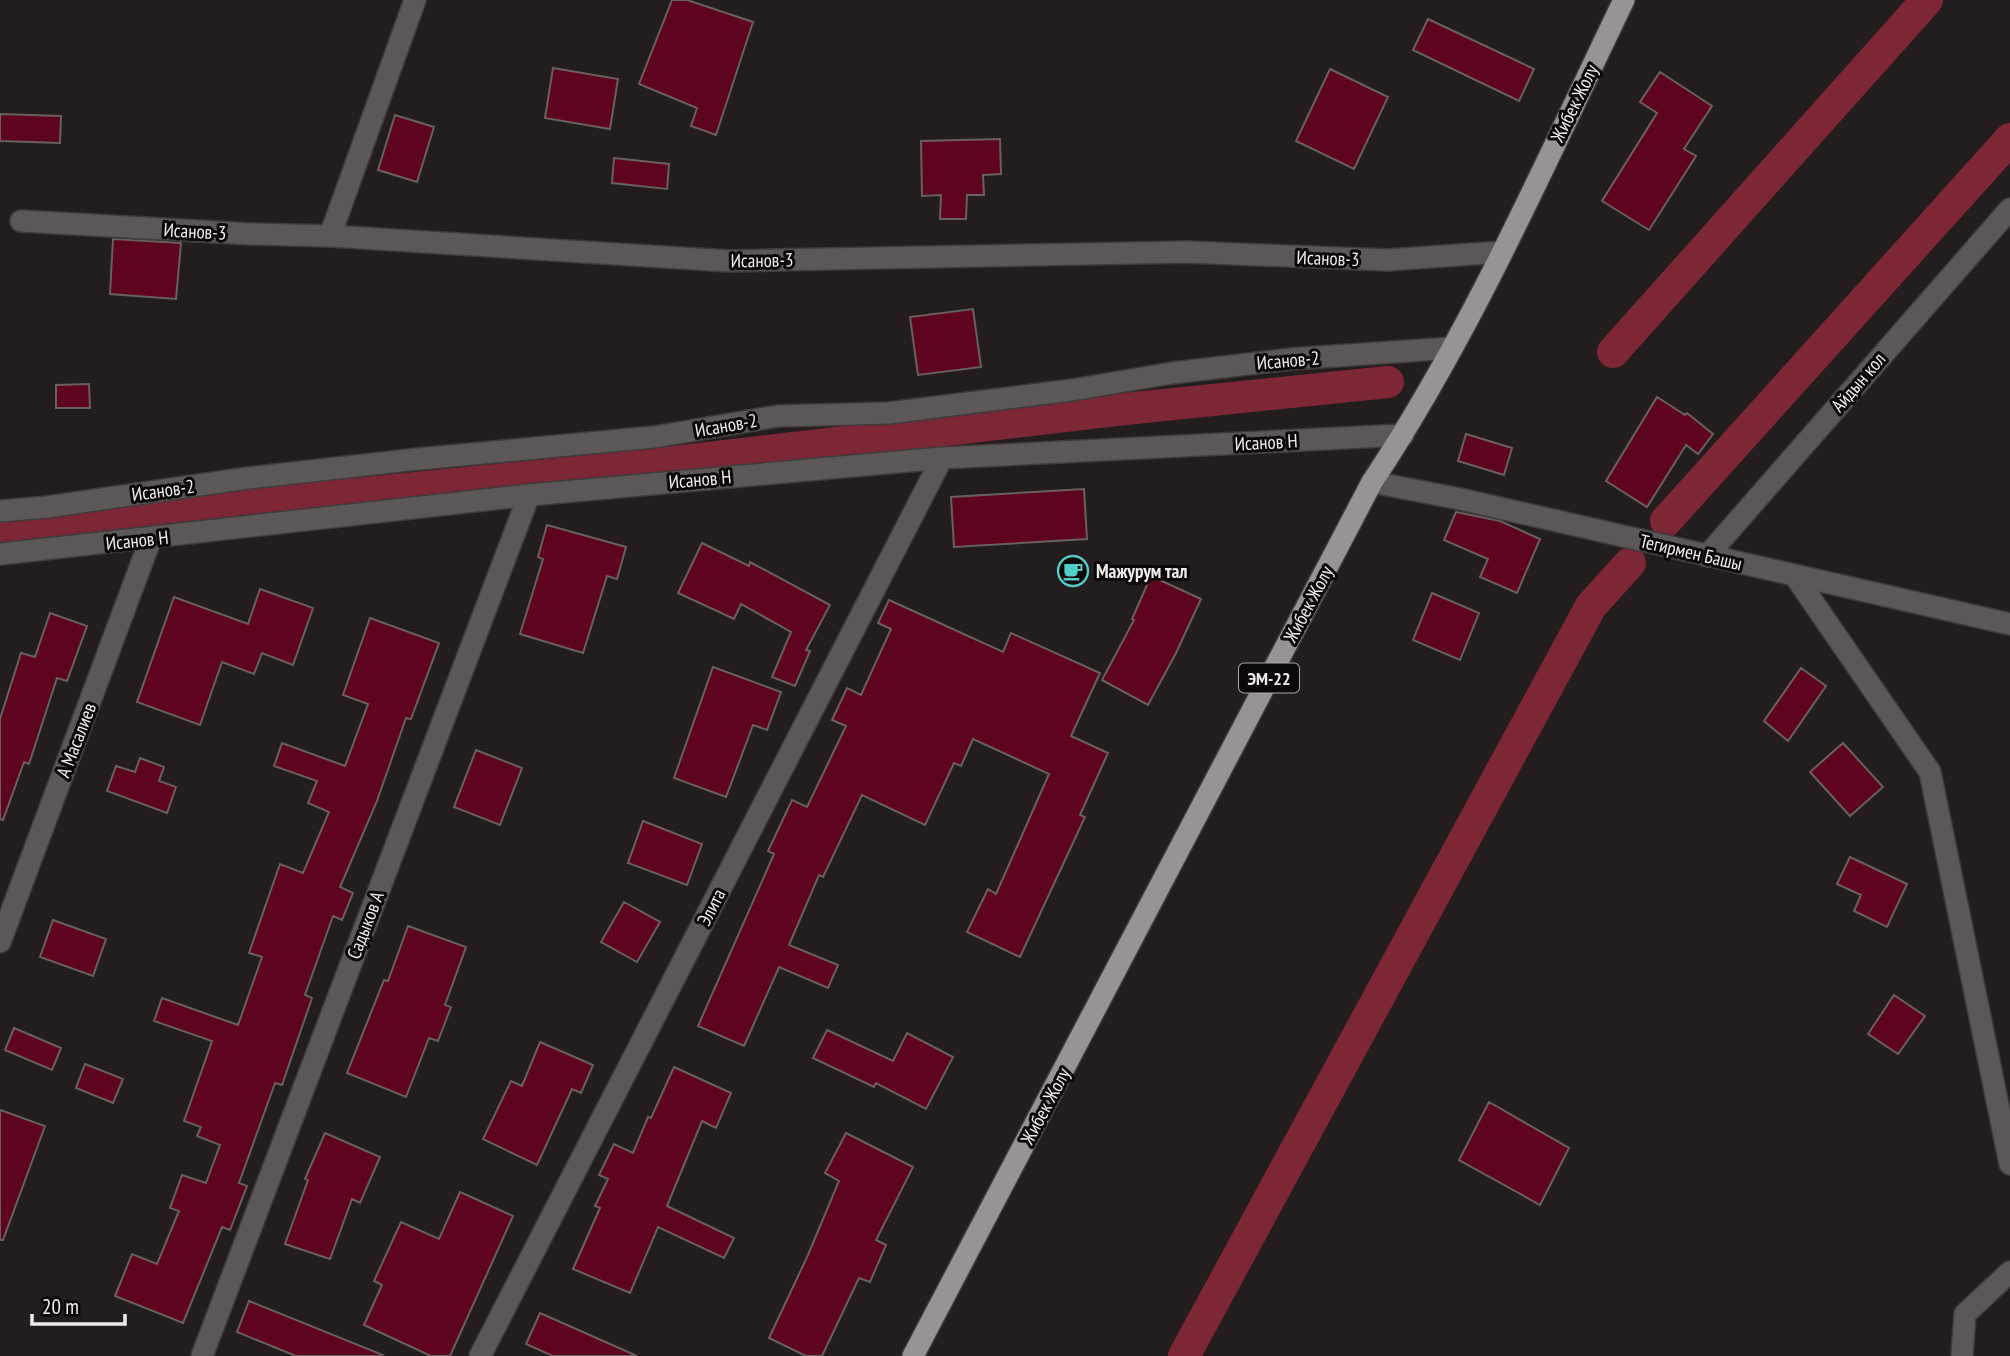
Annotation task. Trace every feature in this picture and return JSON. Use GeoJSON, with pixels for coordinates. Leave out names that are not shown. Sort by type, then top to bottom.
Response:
{"type":"FeatureCollection","features":[{"type":"Feature","properties":{"kind":"main road","name":"Жибек Жолу"},"geometry":{"type":"LineString","coordinates":[[913,1356],[1372,482],[1403,435],[1452,348],[1502,252],[1624,0]]}},
{"type":"Feature","properties":{"kind":"street"},"geometry":{"type":"LineString","coordinates":[[330,236],[415,0]]}},
{"type":"Feature","properties":{"kind":"street","name":"Айдын кол"},"geometry":{"type":"LineString","coordinates":[[1707,556],[2010,209]]}},
{"type":"Feature","properties":{"kind":"street","name":"Исанов-3"},"geometry":{"type":"LineString","coordinates":[[22,221],[330,236],[729,261],[1186,252],[1387,260],[1502,252]]}},
{"type":"Feature","properties":{"kind":"street","name":"Исанов-2"},"geometry":{"type":"LineString","coordinates":[[0,511],[327,469],[654,437],[778,416],[889,413],[1291,359],[1452,348]]}},
{"type":"Feature","properties":{"kind":"street","name":"Исанов Н"},"geometry":{"type":"LineString","coordinates":[[0,554],[529,495],[942,458],[1403,435]]}},
{"type":"Feature","properties":{"kind":"street","name":"Элита"},"geometry":{"type":"LineString","coordinates":[[480,1356],[942,458]]}},
{"type":"Feature","properties":{"kind":"street","name":"Тегирмен Башы"},"geometry":{"type":"LineString","coordinates":[[1372,482],[1460,499],[2010,624]]}},
{"type":"Feature","properties":{"kind":"street","name":"Садыков А"},"geometry":{"type":"LineString","coordinates":[[202,1356],[529,495]]}},
{"type":"Feature","properties":{"kind":"street","name":"А Масалиев"},"geometry":{"type":"LineString","coordinates":[[0,942],[151,538]]}},
{"type":"Feature","properties":{"kind":"street"},"geometry":{"type":"LineString","coordinates":[[1795,576],[1930,772],[2010,1164]]}},
{"type":"Feature","properties":{"kind":"street"},"geometry":{"type":"LineString","coordinates":[[1962,1356],[1965,1314],[2010,1272]]}},
{"type":"Feature","properties":{"kind":"building"},"geometry":{"type":"Polygon","coordinates":[[[672,0],[687,0],[753,22],[716,135],[691,126],[697,108],[639,84],[672,0]]]}},
{"type":"Feature","properties":{"kind":"building"},"geometry":{"type":"Polygon","coordinates":[[[1428,19],[1534,69],[1519,101],[1413,50],[1428,19]]]}},
{"type":"Feature","properties":{"kind":"building"},"geometry":{"type":"Polygon","coordinates":[[[553,68],[618,79],[610,129],[545,118],[553,68]]]}},
{"type":"Feature","properties":{"kind":"building"},"geometry":{"type":"Polygon","coordinates":[[[1330,69],[1388,97],[1354,169],[1296,141],[1330,69]]]}},
{"type":"Feature","properties":{"kind":"building"},"geometry":{"type":"Polygon","coordinates":[[[1660,72],[1712,106],[1684,149],[1696,156],[1649,230],[1602,201],[1657,113],[1640,102],[1660,72]]]}},
{"type":"Feature","properties":{"kind":"building"},"geometry":{"type":"Polygon","coordinates":[[[0,114],[61,116],[60,143],[0,141],[0,114]]]}},
{"type":"Feature","properties":{"kind":"building"},"geometry":{"type":"Polygon","coordinates":[[[395,115],[434,127],[417,182],[378,170],[395,115]]]}},
{"type":"Feature","properties":{"kind":"building"},"geometry":{"type":"Polygon","coordinates":[[[1000,139],[1001,174],[983,175],[984,195],[967,195],[966,219],[940,219],[941,195],[922,196],[921,141],[1000,139]]]}},
{"type":"Feature","properties":{"kind":"building"},"geometry":{"type":"Polygon","coordinates":[[[614,158],[669,164],[667,189],[612,183],[614,158]]]}},
{"type":"Feature","properties":{"kind":"building"},"geometry":{"type":"Polygon","coordinates":[[[113,239],[181,243],[176,299],[110,294],[113,239]]]}},
{"type":"Feature","properties":{"kind":"building"},"geometry":{"type":"Polygon","coordinates":[[[973,309],[981,367],[918,375],[910,317],[973,309]]]}},
{"type":"Feature","properties":{"kind":"building"},"geometry":{"type":"Polygon","coordinates":[[[89,384],[90,408],[56,408],[56,385],[89,384]]]}},
{"type":"Feature","properties":{"kind":"building"},"geometry":{"type":"Polygon","coordinates":[[[1657,397],[1685,415],[1687,413],[1713,434],[1698,454],[1686,445],[1647,507],[1606,481],[1657,397]]]}},
{"type":"Feature","properties":{"kind":"building"},"geometry":{"type":"Polygon","coordinates":[[[1466,434],[1512,448],[1504,475],[1458,461],[1466,434]]]}},
{"type":"Feature","properties":{"kind":"building"},"geometry":{"type":"Polygon","coordinates":[[[1084,489],[1087,539],[954,547],[951,497],[1084,489]]]}},
{"type":"Feature","properties":{"kind":"building"},"geometry":{"type":"Polygon","coordinates":[[[1456,512],[1500,521],[1540,539],[1517,593],[1480,577],[1488,559],[1444,540],[1456,512]]]}},
{"type":"Feature","properties":{"kind":"building"},"geometry":{"type":"Polygon","coordinates":[[[547,525],[626,547],[617,579],[607,576],[583,653],[520,634],[543,559],[538,557],[547,525]]]}},
{"type":"Feature","properties":{"kind":"building"},"geometry":{"type":"Polygon","coordinates":[[[702,543],[749,566],[750,562],[830,605],[806,650],[810,651],[795,686],[772,677],[791,632],[741,604],[734,619],[678,593],[702,543]]]}},
{"type":"Feature","properties":{"kind":"building"},"geometry":{"type":"Polygon","coordinates":[[[1151,576],[1201,599],[1148,705],[1102,680],[1134,620],[1132,619],[1151,576]]]}},
{"type":"Feature","properties":{"kind":"building"},"geometry":{"type":"Polygon","coordinates":[[[260,589],[313,608],[293,665],[262,653],[254,674],[222,662],[200,725],[137,702],[174,597],[248,624],[260,589]]]}},
{"type":"Feature","properties":{"kind":"building"},"geometry":{"type":"Polygon","coordinates":[[[1432,593],[1479,613],[1460,660],[1413,640],[1432,593]]]}},
{"type":"Feature","properties":{"kind":"building"},"geometry":{"type":"Polygon","coordinates":[[[889,600],[1003,652],[1011,633],[1100,673],[1071,736],[1108,753],[1080,815],[1085,817],[1020,957],[967,932],[988,889],[996,894],[1049,774],[973,739],[961,766],[954,763],[925,825],[862,795],[823,877],[819,875],[789,945],[838,965],[828,988],[779,967],[744,1046],[698,1026],[774,854],[768,851],[792,800],[807,807],[846,726],[832,720],[847,688],[861,695],[891,629],[878,623],[889,600]]]}},
{"type":"Feature","properties":{"kind":"building"},"geometry":{"type":"Polygon","coordinates":[[[50,613],[87,626],[67,681],[57,678],[29,764],[24,762],[3,820],[0,819],[0,719],[21,653],[35,657],[50,613]]]}},
{"type":"Feature","properties":{"kind":"building"},"geometry":{"type":"Polygon","coordinates":[[[370,618],[439,643],[411,719],[406,718],[377,801],[340,887],[353,893],[342,920],[333,916],[305,995],[312,998],[282,1085],[275,1083],[239,1183],[247,1186],[230,1230],[222,1227],[183,1323],[115,1296],[132,1254],[157,1264],[179,1211],[170,1208],[182,1175],[206,1183],[220,1145],[197,1136],[201,1127],[184,1121],[212,1041],[154,1021],[162,998],[238,1025],[262,957],[249,953],[280,864],[303,873],[329,812],[308,803],[317,781],[274,766],[282,743],[345,766],[368,704],[343,695],[370,618]]]}},
{"type":"Feature","properties":{"kind":"building"},"geometry":{"type":"Polygon","coordinates":[[[713,667],[781,692],[767,730],[753,725],[726,797],[674,778],[713,667]]]}},
{"type":"Feature","properties":{"kind":"building"},"geometry":{"type":"Polygon","coordinates":[[[1801,668],[1826,686],[1788,741],[1764,721],[1801,668]]]}},
{"type":"Feature","properties":{"kind":"building"},"geometry":{"type":"Polygon","coordinates":[[[1843,743],[1883,787],[1850,816],[1810,772],[1843,743]]]}},
{"type":"Feature","properties":{"kind":"building"},"geometry":{"type":"Polygon","coordinates":[[[476,750],[522,768],[500,825],[454,807],[476,750]]]}},
{"type":"Feature","properties":{"kind":"building"},"geometry":{"type":"Polygon","coordinates":[[[140,758],[164,767],[159,781],[176,787],[167,813],[107,791],[116,766],[135,772],[140,758]]]}},
{"type":"Feature","properties":{"kind":"building"},"geometry":{"type":"Polygon","coordinates":[[[643,821],[702,844],[687,885],[628,863],[643,821]]]}},
{"type":"Feature","properties":{"kind":"building"},"geometry":{"type":"Polygon","coordinates":[[[1850,857],[1907,884],[1887,927],[1854,911],[1861,895],[1837,884],[1850,857]]]}},
{"type":"Feature","properties":{"kind":"building"},"geometry":{"type":"Polygon","coordinates":[[[624,902],[660,922],[637,962],[601,942],[624,902]]]}},
{"type":"Feature","properties":{"kind":"building"},"geometry":{"type":"Polygon","coordinates":[[[53,920],[106,939],[93,976],[40,957],[53,920]]]}},
{"type":"Feature","properties":{"kind":"building"},"geometry":{"type":"Polygon","coordinates":[[[408,926],[466,947],[445,1005],[451,1007],[438,1041],[429,1038],[406,1097],[347,1073],[384,980],[388,981],[408,926]]]}},
{"type":"Feature","properties":{"kind":"building"},"geometry":{"type":"Polygon","coordinates":[[[1894,995],[1925,1016],[1898,1054],[1868,1034],[1894,995]]]}},
{"type":"Feature","properties":{"kind":"building"},"geometry":{"type":"Polygon","coordinates":[[[14,1028],[61,1048],[52,1070],[5,1050],[14,1028]]]}},
{"type":"Feature","properties":{"kind":"building"},"geometry":{"type":"Polygon","coordinates":[[[827,1030],[893,1061],[907,1033],[953,1057],[926,1109],[876,1083],[874,1087],[813,1058],[827,1030]]]}},
{"type":"Feature","properties":{"kind":"building"},"geometry":{"type":"Polygon","coordinates":[[[540,1042],[593,1065],[581,1093],[572,1089],[537,1165],[483,1139],[511,1081],[522,1086],[540,1042]]]}},
{"type":"Feature","properties":{"kind":"building"},"geometry":{"type":"Polygon","coordinates":[[[85,1064],[123,1079],[113,1103],[76,1088],[85,1064]]]}},
{"type":"Feature","properties":{"kind":"building"},"geometry":{"type":"Polygon","coordinates":[[[674,1067],[731,1093],[716,1128],[702,1121],[667,1206],[734,1238],[724,1258],[658,1227],[630,1293],[573,1269],[600,1208],[595,1206],[608,1179],[599,1175],[614,1144],[633,1153],[674,1067]]]}},
{"type":"Feature","properties":{"kind":"building"},"geometry":{"type":"Polygon","coordinates":[[[1489,1102],[1569,1148],[1540,1205],[1459,1160],[1489,1102]]]}},
{"type":"Feature","properties":{"kind":"building"},"geometry":{"type":"Polygon","coordinates":[[[0,1110],[45,1126],[3,1240],[0,1240],[0,1110]]]}},
{"type":"Feature","properties":{"kind":"building"},"geometry":{"type":"Polygon","coordinates":[[[325,1133],[380,1157],[360,1203],[352,1199],[330,1259],[285,1244],[308,1180],[305,1179],[325,1133]]]}},
{"type":"Feature","properties":{"kind":"building"},"geometry":{"type":"Polygon","coordinates":[[[846,1133],[913,1167],[876,1240],[886,1245],[870,1282],[859,1278],[822,1356],[806,1356],[769,1338],[839,1181],[825,1173],[846,1133]]]}},
{"type":"Feature","properties":{"kind":"building"},"geometry":{"type":"Polygon","coordinates":[[[460,1192],[513,1216],[450,1356],[431,1356],[364,1325],[382,1285],[374,1281],[401,1222],[439,1239],[460,1192]]]}},
{"type":"Feature","properties":{"kind":"building"},"geometry":{"type":"Polygon","coordinates":[[[249,1301],[383,1355],[296,1356],[237,1332],[249,1301]]]}},
{"type":"Feature","properties":{"kind":"building"},"geometry":{"type":"Polygon","coordinates":[[[540,1313],[637,1356],[553,1356],[526,1344],[540,1313]]]}},
{"type":"Feature","properties":{"kind":"waterway"},"geometry":{"type":"LineString","coordinates":[[1613,352],[1927,0]]}},
{"type":"Feature","properties":{"kind":"waterway"},"geometry":{"type":"LineString","coordinates":[[1666,521],[2010,139]]}},
{"type":"Feature","properties":{"kind":"waterway"},"geometry":{"type":"LineString","coordinates":[[0,529],[657,464],[1125,409],[1388,382]]}},
{"type":"Feature","properties":{"kind":"waterway"},"geometry":{"type":"LineString","coordinates":[[1184,1356],[1591,606],[1630,563]]}},
{"type":"Feature","properties":{"kind":"place","name":"Мажурум тал"},"geometry":{"type":"Point","coordinates":[1073,571]}}]}
